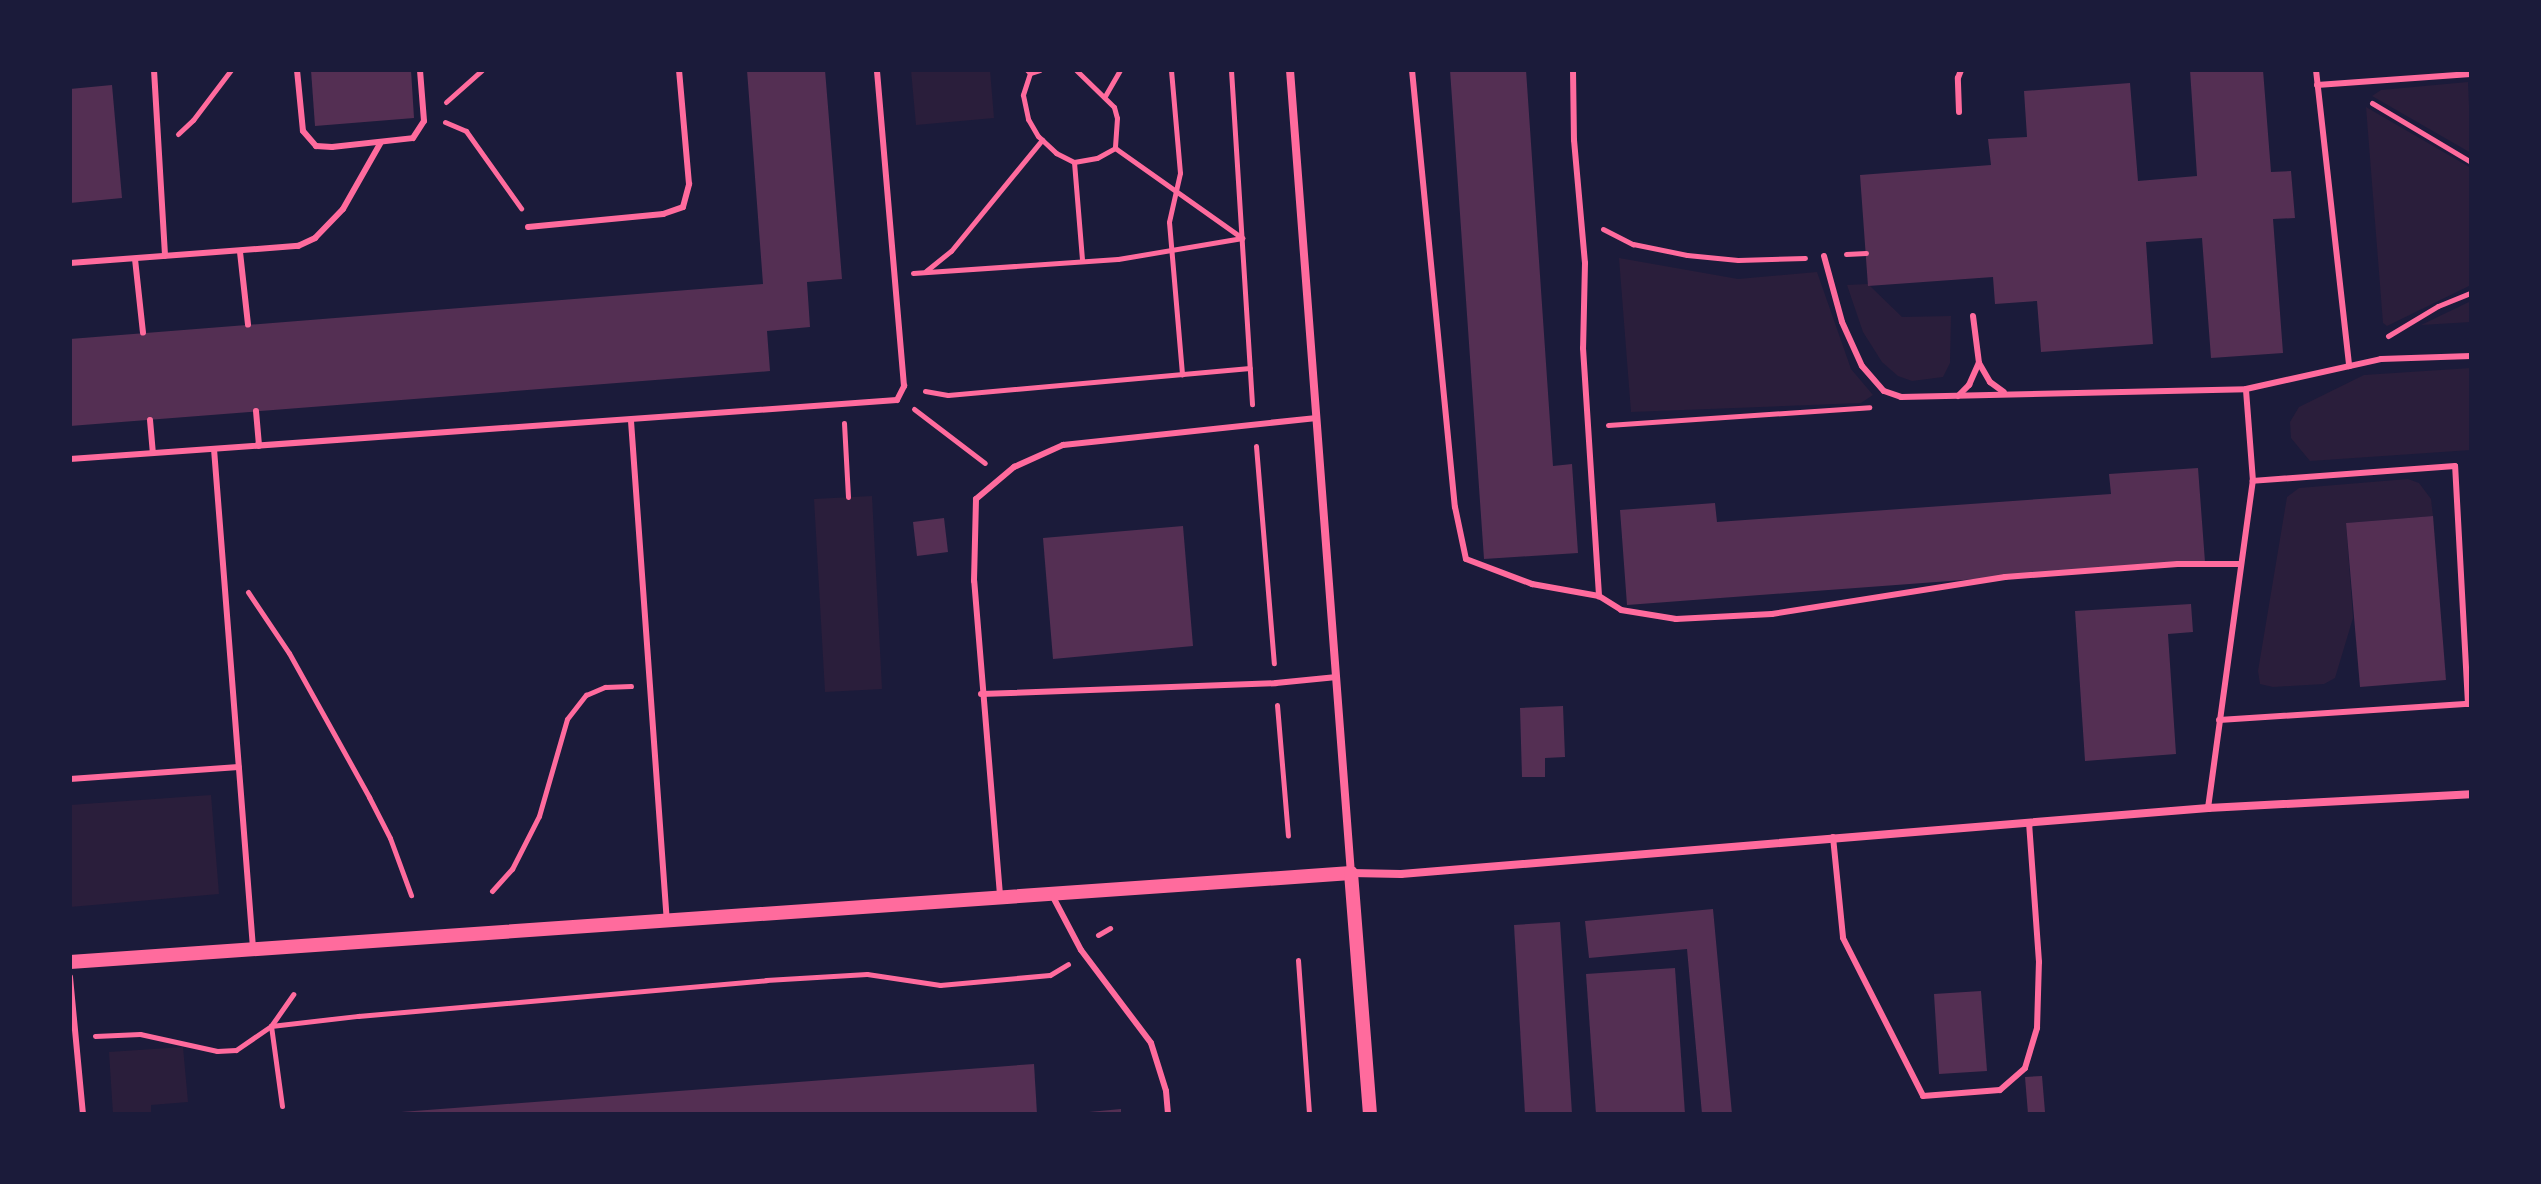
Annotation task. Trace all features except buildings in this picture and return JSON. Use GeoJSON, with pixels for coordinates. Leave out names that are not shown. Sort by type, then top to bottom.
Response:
{"type":"FeatureCollection","features":[{"type":"Feature","properties":{"kind":"street"},"geometry":{"type":"LineString","coordinates":[[1290,70],[1339,677],[1370,1114]]}},
{"type":"Feature","properties":{"kind":"street"},"geometry":{"type":"LineString","coordinates":[[70,962],[1351,873],[1401,874],[2208,808],[2471,794]]}},
{"type":"Feature","properties":{"kind":"lane"},"geometry":{"type":"LineString","coordinates":[[154,70],[165,256]]}},
{"type":"Feature","properties":{"kind":"lane"},"geometry":{"type":"LineString","coordinates":[[297,70],[301,122],[311,143],[332,147],[413,138],[424,121],[420,70]]}},
{"type":"Feature","properties":{"kind":"lane"},"geometry":{"type":"LineString","coordinates":[[528,227],[671,213],[683,207],[689,184],[679,70]]}},
{"type":"Feature","properties":{"kind":"lane"},"geometry":{"type":"LineString","coordinates":[[70,459],[890,403],[901,394],[903,379],[877,70]]}},
{"type":"Feature","properties":{"kind":"lane"},"geometry":{"type":"LineString","coordinates":[[1412,70],[1455,507],[1466,559],[1532,584],[1599,596],[1621,610],[1676,619],[1772,614],[2005,577],[2178,564],[2241,564]]}},
{"type":"Feature","properties":{"kind":"lane"},"geometry":{"type":"LineString","coordinates":[[1573,70],[1587,426],[1599,596]]}},
{"type":"Feature","properties":{"kind":"lane"},"geometry":{"type":"LineString","coordinates":[[1959,112],[1958,78],[1961,70]]}},
{"type":"Feature","properties":{"kind":"lane"},"geometry":{"type":"LineString","coordinates":[[2316,70],[2349,366]]}},
{"type":"Feature","properties":{"kind":"lane"},"geometry":{"type":"LineString","coordinates":[[2317,85],[2471,74]]}},
{"type":"Feature","properties":{"kind":"lane"},"geometry":{"type":"LineString","coordinates":[[70,263],[298,246],[315,238],[343,209],[381,142]]}},
{"type":"Feature","properties":{"kind":"lane"},"geometry":{"type":"LineString","coordinates":[[240,252],[248,325]]}},
{"type":"Feature","properties":{"kind":"lane"},"geometry":{"type":"LineString","coordinates":[[1824,256],[1842,322],[1862,366],[1884,391],[1901,397],[2246,389],[2381,359],[2471,356]]}},
{"type":"Feature","properties":{"kind":"lane"},"geometry":{"type":"LineString","coordinates":[[135,259],[143,333]]}},
{"type":"Feature","properties":{"kind":"lane"},"geometry":{"type":"LineString","coordinates":[[1973,316],[1979,363],[1990,382],[2007,394]]}},
{"type":"Feature","properties":{"kind":"lane"},"geometry":{"type":"LineString","coordinates":[[1958,396],[1969,385],[1979,363]]}},
{"type":"Feature","properties":{"kind":"lane"},"geometry":{"type":"LineString","coordinates":[[2208,808],[2253,481],[2246,389]]}},
{"type":"Feature","properties":{"kind":"lane"},"geometry":{"type":"LineString","coordinates":[[256,411],[259,446]]}},
{"type":"Feature","properties":{"kind":"lane"},"geometry":{"type":"LineString","coordinates":[[1000,899],[981,694],[973,541],[976,499],[1014,467],[1063,445],[1317,418]]}},
{"type":"Feature","properties":{"kind":"lane"},"geometry":{"type":"LineString","coordinates":[[150,420],[153,453]]}},
{"type":"Feature","properties":{"kind":"lane"},"geometry":{"type":"LineString","coordinates":[[631,421],[667,919]]}},
{"type":"Feature","properties":{"kind":"lane"},"geometry":{"type":"LineString","coordinates":[[214,449],[253,951]]}},
{"type":"Feature","properties":{"kind":"lane"},"geometry":{"type":"LineString","coordinates":[[2219,720],[2468,704],[2455,466],[2253,481]]}},
{"type":"Feature","properties":{"kind":"lane"},"geometry":{"type":"LineString","coordinates":[[981,694],[1276,683],[1339,677]]}},
{"type":"Feature","properties":{"kind":"lane"},"geometry":{"type":"LineString","coordinates":[[70,779],[239,767]]}},
{"type":"Feature","properties":{"kind":"lane"},"geometry":{"type":"LineString","coordinates":[[1833,837],[1843,938],[1923,1096],[1969,1093],[2000,1090],[2025,1068],[2033,1050],[2039,962],[2029,822]]}},
{"type":"Feature","properties":{"kind":"lane"},"geometry":{"type":"LineString","coordinates":[[1052,895],[1081,950],[1151,1043],[1166,1091],[1168,1114]]}},
{"type":"Feature","properties":{"kind":"lane"},"geometry":{"type":"LineString","coordinates":[[70,977],[83,1114]]}},
{"type":"Feature","properties":{"kind":"path"},"geometry":{"type":"LineString","coordinates":[[158,147],[193,120],[231,70]]}},
{"type":"Feature","properties":{"kind":"path"},"geometry":{"type":"LineString","coordinates":[[424,121],[482,70]]}},
{"type":"Feature","properties":{"kind":"path"},"geometry":{"type":"LineString","coordinates":[[1040,70],[1028,71],[1023,88],[1028,119],[1042,140],[1074,162],[1097,158],[1115,148]]}},
{"type":"Feature","properties":{"kind":"path"},"geometry":{"type":"LineString","coordinates":[[1076,70],[1105,96],[1117,118],[1115,148]]}},
{"type":"Feature","properties":{"kind":"path"},"geometry":{"type":"LineString","coordinates":[[1105,96],[1120,70]]}},
{"type":"Feature","properties":{"kind":"path"},"geometry":{"type":"LineString","coordinates":[[1171,70],[1180,173],[1170,206],[1171,252],[1182,374]]}},
{"type":"Feature","properties":{"kind":"path"},"geometry":{"type":"LineString","coordinates":[[1231,70],[1254,423],[1288,836]]}},
{"type":"Feature","properties":{"kind":"path"},"geometry":{"type":"LineString","coordinates":[[2320,103],[2370,102],[2471,162]]}},
{"type":"Feature","properties":{"kind":"path"},"geometry":{"type":"LineString","coordinates":[[455,124],[479,146],[502,182]]}},
{"type":"Feature","properties":{"kind":"path"},"geometry":{"type":"LineString","coordinates":[[925,272],[951,251],[1042,140]]}},
{"type":"Feature","properties":{"kind":"path"},"geometry":{"type":"LineString","coordinates":[[1115,148],[1242,238]]}},
{"type":"Feature","properties":{"kind":"path"},"geometry":{"type":"LineString","coordinates":[[1074,162],[1082,261]]}},
{"type":"Feature","properties":{"kind":"path"},"geometry":{"type":"LineString","coordinates":[[1581,218],[1633,244],[1687,255],[1738,260],[1866,253]]}},
{"type":"Feature","properties":{"kind":"path"},"geometry":{"type":"LineString","coordinates":[[895,274],[1171,252],[1242,238]]}},
{"type":"Feature","properties":{"kind":"path"},"geometry":{"type":"LineString","coordinates":[[2349,366],[2375,344],[2425,314],[2471,293]]}},
{"type":"Feature","properties":{"kind":"path"},"geometry":{"type":"LineString","coordinates":[[903,379],[923,390],[948,395],[1250,368]]}},
{"type":"Feature","properties":{"kind":"path"},"geometry":{"type":"LineString","coordinates":[[1587,426],[1866,409],[1893,394]]}},
{"type":"Feature","properties":{"kind":"path"},"geometry":{"type":"LineString","coordinates":[[890,403],[923,414],[1003,478]]}},
{"type":"Feature","properties":{"kind":"path"},"geometry":{"type":"LineString","coordinates":[[843,406],[848,497]]}},
{"type":"Feature","properties":{"kind":"path"},"geometry":{"type":"LineString","coordinates":[[222,555],[289,653],[390,838],[411,895]]}},
{"type":"Feature","properties":{"kind":"path"},"geometry":{"type":"LineString","coordinates":[[492,891],[512,869],[539,816],[567,719],[586,695],[605,687],[650,685]]}},
{"type":"Feature","properties":{"kind":"path"},"geometry":{"type":"LineString","coordinates":[[271,1026],[766,980],[867,974],[940,985],[1025,978],[1050,975],[1066,966],[1110,928]]}},
{"type":"Feature","properties":{"kind":"path"},"geometry":{"type":"LineString","coordinates":[[1298,960],[1309,1114]]}},
{"type":"Feature","properties":{"kind":"path"},"geometry":{"type":"LineString","coordinates":[[75,1039],[140,1034],[217,1051],[236,1050],[271,1026],[293,994]]}},
{"type":"Feature","properties":{"kind":"path"},"geometry":{"type":"LineString","coordinates":[[271,1026],[282,1106]]}},
{"type":"Feature","properties":{"kind":"shaded area"},"geometry":{"type":"Polygon","coordinates":[[[911,70],[990,70],[994,118],[916,125],[911,70]]]}},
{"type":"Feature","properties":{"kind":"shaded area"},"geometry":{"type":"Polygon","coordinates":[[[2468,82],[2471,153],[2372,96],[2381,90],[2468,82]]]}},
{"type":"Feature","properties":{"kind":"shaded area"},"geometry":{"type":"Polygon","coordinates":[[[2366,107],[2471,168],[2471,285],[2387,326],[2383,323],[2366,107]]]}},
{"type":"Feature","properties":{"kind":"shaded area"},"geometry":{"type":"Polygon","coordinates":[[[1619,258],[1738,279],[1817,272],[1851,369],[1873,395],[1861,403],[1631,412],[1619,258]]]}},
{"type":"Feature","properties":{"kind":"shaded area"},"geometry":{"type":"Polygon","coordinates":[[[1868,284],[1902,317],[1951,316],[1950,363],[1943,377],[1912,381],[1898,376],[1882,362],[1863,332],[1847,285],[1868,284]]]}},
{"type":"Feature","properties":{"kind":"shaded area"},"geometry":{"type":"Polygon","coordinates":[[[2471,301],[2471,322],[2421,325],[2471,301]]]}},
{"type":"Feature","properties":{"kind":"shaded area"},"geometry":{"type":"Polygon","coordinates":[[[2471,368],[2471,450],[2310,461],[2291,438],[2290,422],[2299,407],[2364,375],[2471,368]]]}},
{"type":"Feature","properties":{"kind":"shaded area"},"geometry":{"type":"Polygon","coordinates":[[[2408,479],[2419,483],[2431,499],[2433,516],[2346,523],[2353,618],[2335,678],[2324,684],[2273,687],[2260,684],[2258,671],[2287,497],[2299,488],[2408,479]]]}},
{"type":"Feature","properties":{"kind":"shaded area"},"geometry":{"type":"Polygon","coordinates":[[[872,496],[882,689],[825,692],[814,499],[872,496]]]}},
{"type":"Feature","properties":{"kind":"shaded area"},"geometry":{"type":"Polygon","coordinates":[[[211,795],[219,894],[70,907],[70,805],[211,795]]]}},
{"type":"Feature","properties":{"kind":"shaded area"},"geometry":{"type":"Polygon","coordinates":[[[183,1047],[188,1102],[151,1105],[151,1114],[113,1114],[109,1052],[183,1047]]]}}]}
